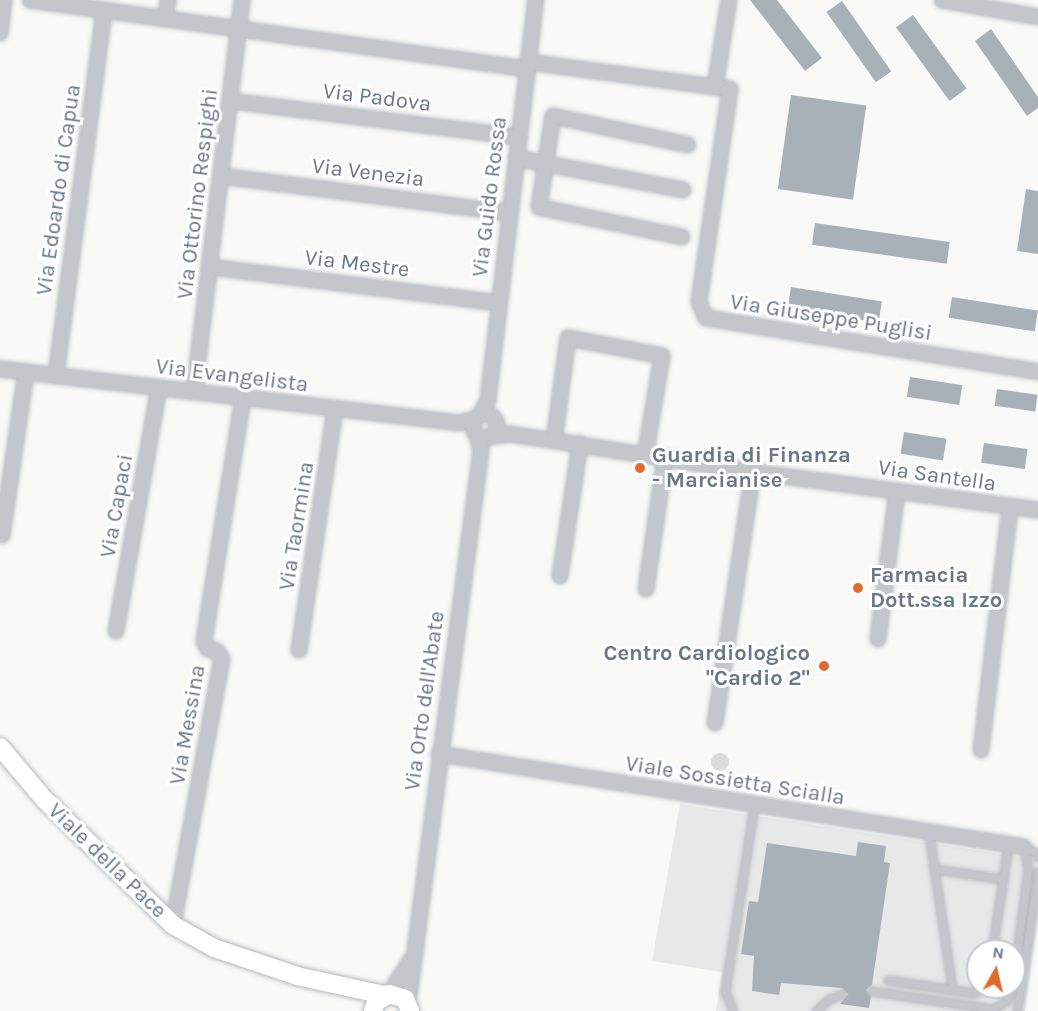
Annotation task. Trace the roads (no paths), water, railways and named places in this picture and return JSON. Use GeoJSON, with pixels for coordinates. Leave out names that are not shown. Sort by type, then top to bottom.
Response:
{"type":"FeatureCollection","features":[{"type":"Feature","properties":{"kind":"street"},"geometry":{"type":"LineString","coordinates":[[0,33],[4,0]]}},
{"type":"Feature","properties":{"kind":"street"},"geometry":{"type":"LineString","coordinates":[[30,0],[100,7],[239,29],[715,87],[729,0]]}},
{"type":"Feature","properties":{"kind":"street"},"geometry":{"type":"LineString","coordinates":[[165,19],[168,0]]}},
{"type":"Feature","properties":{"kind":"street","name":"Via Ottorino Respighi"},"geometry":{"type":"LineString","coordinates":[[194,392],[242,0]]}},
{"type":"Feature","properties":{"kind":"street","name":"Via Guido Rossa"},"geometry":{"type":"LineString","coordinates":[[485,427],[536,0]]}},
{"type":"Feature","properties":{"kind":"street"},"geometry":{"type":"LineString","coordinates":[[942,0],[1038,17]]}},
{"type":"Feature","properties":{"kind":"street","name":"Via Edoardo di Capua"},"geometry":{"type":"LineString","coordinates":[[56,376],[100,7]]}},
{"type":"Feature","properties":{"kind":"street","name":"Via Giuseppe Puglisi"},"geometry":{"type":"LineString","coordinates":[[715,87],[730,89],[699,302],[706,318],[1038,372]]}},
{"type":"Feature","properties":{"kind":"street","name":"Via Padova"},"geometry":{"type":"LineString","coordinates":[[230,101],[519,137]]}},
{"type":"Feature","properties":{"kind":"street"},"geometry":{"type":"LineString","coordinates":[[682,237],[538,207],[543,163],[554,117],[688,145]]}},
{"type":"Feature","properties":{"kind":"street"},"geometry":{"type":"LineString","coordinates":[[516,158],[683,190]]}},
{"type":"Feature","properties":{"kind":"street","name":"Via Venezia"},"geometry":{"type":"LineString","coordinates":[[221,176],[509,213]]}},
{"type":"Feature","properties":{"kind":"street","name":"Via Mestre"},"geometry":{"type":"LineString","coordinates":[[210,267],[498,303]]}},
{"type":"Feature","properties":{"kind":"street"},"geometry":{"type":"LineString","coordinates":[[554,441],[568,338],[662,356],[645,456]]}},
{"type":"Feature","properties":{"kind":"street","name":"Via Evangelista"},"geometry":{"type":"LineString","coordinates":[[0,369],[485,427]]}},
{"type":"Feature","properties":{"kind":"street"},"geometry":{"type":"LineString","coordinates":[[2,535],[26,372]]}},
{"type":"Feature","properties":{"kind":"street","name":"Via Capaci"},"geometry":{"type":"LineString","coordinates":[[116,631],[159,388]]}},
{"type":"Feature","properties":{"kind":"street","name":"Via Messina"},"geometry":{"type":"LineString","coordinates":[[173,925],[222,659],[217,651],[208,649],[204,641],[243,398]]}},
{"type":"Feature","properties":{"kind":"street","name":"Via Taormina"},"geometry":{"type":"LineString","coordinates":[[299,650],[335,409]]}},
{"type":"Feature","properties":{"kind":"street","name":"Via Santella"},"geometry":{"type":"LineString","coordinates":[[485,427],[510,434],[664,459],[1038,510]]}},
{"type":"Feature","properties":{"kind":"street","name":"Via Orto dell'Abate"},"geometry":{"type":"LineString","coordinates":[[409,1007],[412,958],[485,427]]}},
{"type":"Feature","properties":{"kind":"street"},"geometry":{"type":"LineString","coordinates":[[560,576],[580,444]]}},
{"type":"Feature","properties":{"kind":"street"},"geometry":{"type":"LineString","coordinates":[[646,589],[664,459]]}},
{"type":"Feature","properties":{"kind":"street"},"geometry":{"type":"LineString","coordinates":[[715,723],[753,472]]}},
{"type":"Feature","properties":{"kind":"street"},"geometry":{"type":"LineString","coordinates":[[878,639],[897,491]]}},
{"type":"Feature","properties":{"kind":"street"},"geometry":{"type":"LineString","coordinates":[[981,750],[1010,507]]}},
{"type":"Feature","properties":{"kind":"street","name":"Viale della Pace"},"geometry":{"type":"LineString","coordinates":[[0,747],[44,800],[173,925],[214,948],[334,986],[400,996],[409,1007]]}},
{"type":"Feature","properties":{"kind":"street","name":"Viale Sossietta Scialla"},"geometry":{"type":"LineString","coordinates":[[439,754],[1024,848]]}},
{"type":"Feature","properties":{"kind":"street"},"geometry":{"type":"LineString","coordinates":[[373,1011],[412,958]]}},
{"type":"Feature","properties":{"kind":"street","name":"Viale della Pace"},"geometry":{"type":"LineString","coordinates":[[334,986],[366,1011]]}},
{"type":"Feature","properties":{"kind":"lane"},"geometry":{"type":"LineString","coordinates":[[733,1011],[725,991],[754,806]]}},
{"type":"Feature","properties":{"kind":"lane"},"geometry":{"type":"LineString","coordinates":[[929,834],[952,987]]}},
{"type":"Feature","properties":{"kind":"lane"},"geometry":{"type":"LineString","coordinates":[[994,939],[1008,845]]}},
{"type":"Feature","properties":{"kind":"lane"},"geometry":{"type":"LineString","coordinates":[[1024,848],[1037,853],[1038,857]]}},
{"type":"Feature","properties":{"kind":"lane"},"geometry":{"type":"LineString","coordinates":[[1019,939],[1028,869],[1024,848]]}},
{"type":"Feature","properties":{"kind":"lane"},"geometry":{"type":"LineString","coordinates":[[935,869],[1003,879]]}},
{"type":"Feature","properties":{"kind":"lane"},"geometry":{"type":"LineString","coordinates":[[1017,1011],[1038,872]]}},
{"type":"Feature","properties":{"kind":"lane"},"geometry":{"type":"LineString","coordinates":[[888,980],[952,987],[966,991]]}},
{"type":"Feature","properties":{"kind":"lane"},"geometry":{"type":"LineString","coordinates":[[871,991],[993,1008],[1007,999]]}},
{"type":"Feature","properties":{"kind":"lane"},"geometry":{"type":"LineString","coordinates":[[816,1011],[819,1005],[842,994]]}},
{"type":"Feature","properties":{"kind":"place","name":"Guardia di Finanza - Marcianise"},"geometry":{"type":"Point","coordinates":[640,468]}},
{"type":"Feature","properties":{"kind":"place","name":"Farmacia Dott.ssa Izzo"},"geometry":{"type":"Point","coordinates":[858,588]}},
{"type":"Feature","properties":{"kind":"place","name":"Centro Cardiologico \"Cardio 2\""},"geometry":{"type":"Point","coordinates":[824,666]}}]}
